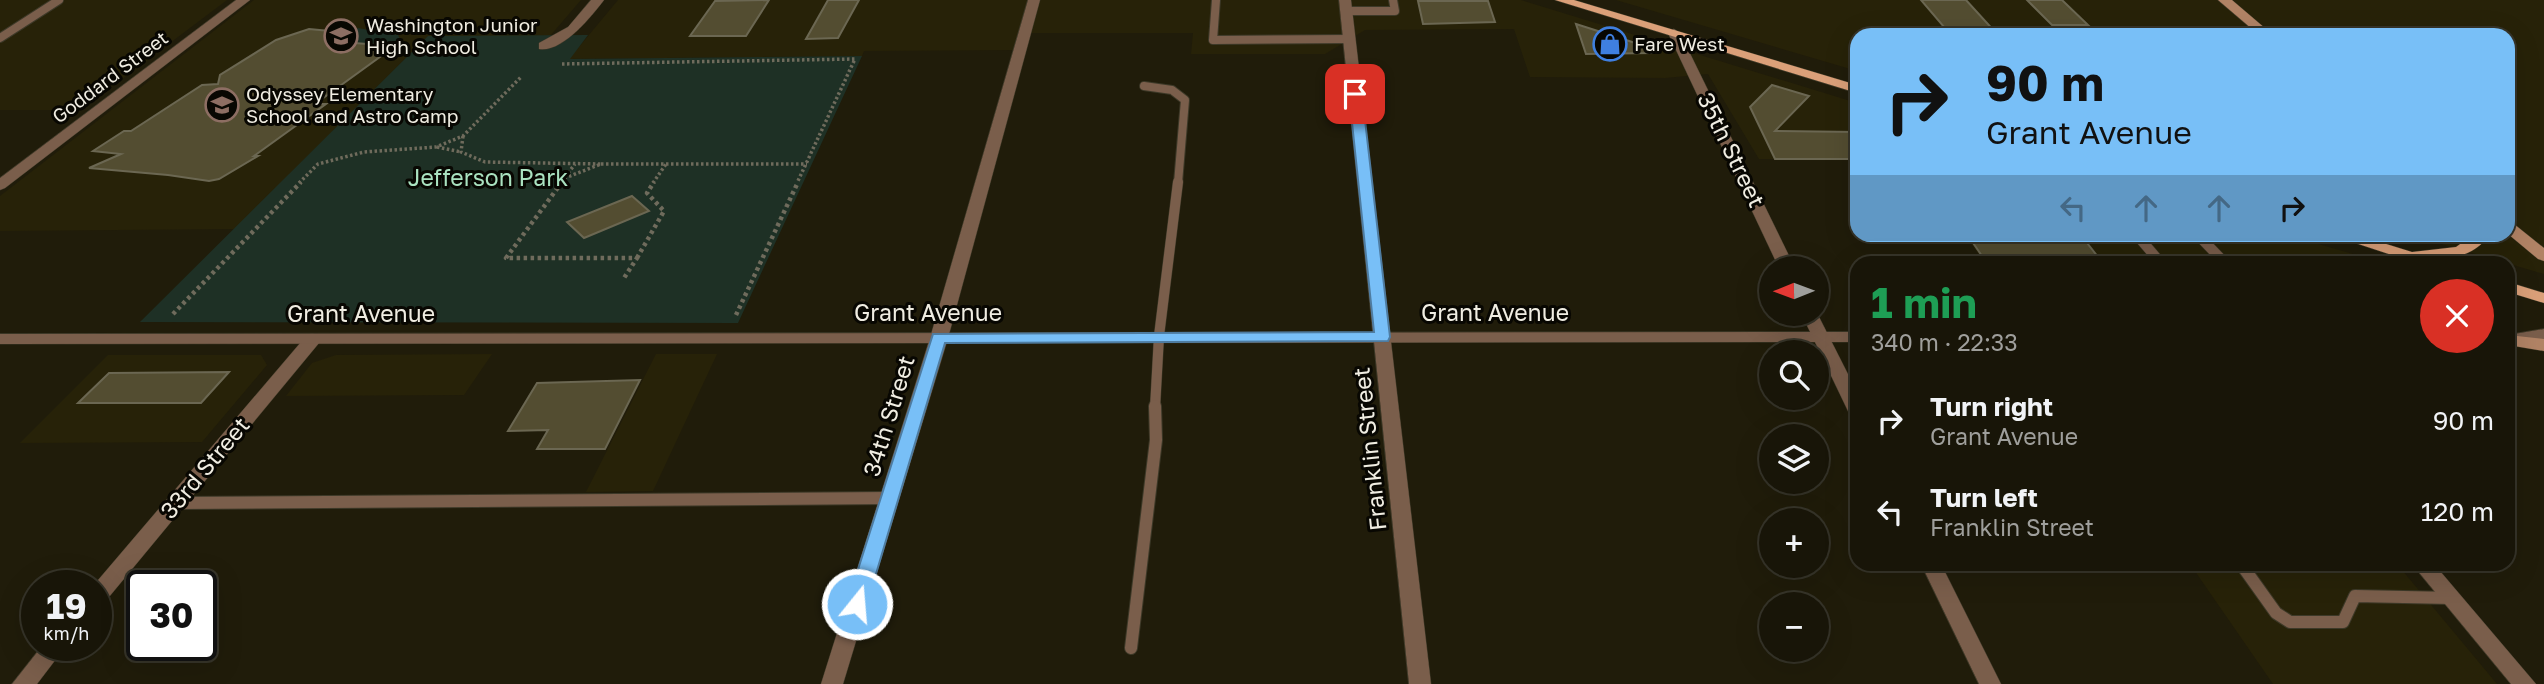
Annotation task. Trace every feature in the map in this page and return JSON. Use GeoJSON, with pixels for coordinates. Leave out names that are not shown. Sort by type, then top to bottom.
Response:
{"type":"FeatureCollection","features":[{"type":"Feature","properties":{"kind":"main road"},"geometry":{"type":"LineString","coordinates":[[1561,0],[1850,87]]}},
{"type":"Feature","properties":{"kind":"main road"},"geometry":{"type":"LineString","coordinates":[[2224,0],[2258,28]]}},
{"type":"Feature","properties":{"kind":"main road"},"geometry":{"type":"LineString","coordinates":[[2515,233],[2544,256]]}},
{"type":"Feature","properties":{"kind":"main road"},"geometry":{"type":"LineString","coordinates":[[2362,242],[2407,256]]}},
{"type":"Feature","properties":{"kind":"main road"},"geometry":{"type":"LineString","coordinates":[[2418,256],[2459,251],[2477,242]]}},
{"type":"Feature","properties":{"kind":"main road"},"geometry":{"type":"LineString","coordinates":[[2515,289],[2544,298]]}},
{"type":"Feature","properties":{"kind":"main road"},"geometry":{"type":"LineString","coordinates":[[2515,341],[2544,345]]}},
{"type":"Feature","properties":{"kind":"street","name":"Goddard Street"},"geometry":{"type":"LineString","coordinates":[[0,185],[244,0]]}},
{"type":"Feature","properties":{"kind":"street"},"geometry":{"type":"LineString","coordinates":[[544,46],[572,30],[598,0]]}},
{"type":"Feature","properties":{"kind":"street","name":"34th Street"},"geometry":{"type":"LineString","coordinates":[[832,684],[939,338],[1034,0]]}},
{"type":"Feature","properties":{"kind":"street","name":"Franklin Street"},"geometry":{"type":"LineString","coordinates":[[1346,6],[1420,684]]}},
{"type":"Feature","properties":{"kind":"street","name":"35th Street"},"geometry":{"type":"LineString","coordinates":[[1674,33],[1781,256]]}},
{"type":"Feature","properties":{"kind":"street"},"geometry":{"type":"LineString","coordinates":[[1815,326],[1850,397]]}},
{"type":"Feature","properties":{"kind":"street"},"geometry":{"type":"LineString","coordinates":[[2515,339],[2544,334]]}},
{"type":"Feature","properties":{"kind":"street","name":"Grant Avenue"},"geometry":{"type":"LineString","coordinates":[[0,339],[1850,337]]}},
{"type":"Feature","properties":{"kind":"street","name":"33rd Street"},"geometry":{"type":"LineString","coordinates":[[112,578],[313,338]]}},
{"type":"Feature","properties":{"kind":"street"},"geometry":{"type":"LineString","coordinates":[[1934,571],[1990,684]]}},
{"type":"Feature","properties":{"kind":"street"},"geometry":{"type":"LineString","coordinates":[[2428,571],[2525,684]]}},
{"type":"Feature","properties":{"kind":"street"},"geometry":{"type":"LineString","coordinates":[[23,684],[42,661]]}},
{"type":"Feature","properties":{"kind":"lane"},"geometry":{"type":"LineString","coordinates":[[0,38],[59,0]]}},
{"type":"Feature","properties":{"kind":"lane"},"geometry":{"type":"LineString","coordinates":[[1216,0],[1213,40],[1349,39]]}},
{"type":"Feature","properties":{"kind":"lane"},"geometry":{"type":"LineString","coordinates":[[1346,6],[1395,11],[1393,0]]}},
{"type":"Feature","properties":{"kind":"lane"},"geometry":{"type":"LineString","coordinates":[[1131,648],[1156,440],[1153,408],[1177,200],[1185,100],[1181,94],[1170,89],[1144,86]]}},
{"type":"Feature","properties":{"kind":"lane"},"geometry":{"type":"LineString","coordinates":[[2143,242],[2155,256]]}},
{"type":"Feature","properties":{"kind":"lane"},"geometry":{"type":"LineString","coordinates":[[2205,242],[2218,256]]}},
{"type":"Feature","properties":{"kind":"lane"},"geometry":{"type":"LineString","coordinates":[[175,503],[889,498]]}},
{"type":"Feature","properties":{"kind":"lane"},"geometry":{"type":"LineString","coordinates":[[2246,571],[2276,612],[2290,622],[2343,622],[2355,596],[2452,598]]}},
{"type":"Feature","properties":{"kind":"path"},"geometry":{"type":"LineString","coordinates":[[562,64],[855,59],[736,315]]}},
{"type":"Feature","properties":{"kind":"path"},"geometry":{"type":"LineString","coordinates":[[436,147],[463,136],[522,76]]}},
{"type":"Feature","properties":{"kind":"path"},"geometry":{"type":"LineString","coordinates":[[461,152],[463,136]]}},
{"type":"Feature","properties":{"kind":"path"},"geometry":{"type":"LineString","coordinates":[[173,314],[318,164],[364,152],[436,147],[461,152],[485,162],[807,164]]}},
{"type":"Feature","properties":{"kind":"path"},"geometry":{"type":"LineString","coordinates":[[575,164],[506,258],[637,258]]}},
{"type":"Feature","properties":{"kind":"path"},"geometry":{"type":"LineString","coordinates":[[565,178],[601,164]]}},
{"type":"Feature","properties":{"kind":"path"},"geometry":{"type":"LineString","coordinates":[[624,278],[664,211],[647,193],[666,164]]}},
{"type":"Feature","properties":{"kind":"shaded area"},"geometry":{"type":"Polygon","coordinates":[[[0,0],[227,0],[81,110],[0,110],[0,0]]]}},
{"type":"Feature","properties":{"kind":"shaded area"},"geometry":{"type":"Polygon","coordinates":[[[254,0],[581,0],[550,36],[428,36],[236,229],[0,231],[0,196],[254,0]]]}},
{"type":"Feature","properties":{"kind":"shaded area"},"geometry":{"type":"Polygon","coordinates":[[[618,0],[1521,0],[1850,101],[1850,159],[1759,159],[1708,74],[1665,78],[1530,77],[1514,29],[1365,30],[1325,54],[1191,54],[1193,33],[1031,33],[1015,50],[864,51],[862,56],[569,59],[618,0]]]}},
{"type":"Feature","properties":{"kind":"shaded area"},"geometry":{"type":"Polygon","coordinates":[[[1616,0],[2544,0],[2544,274],[2515,265],[2515,256],[2483,256],[2435,242],[2515,242],[2515,28],[1850,28],[1850,69],[1616,0]]]}},
{"type":"Feature","properties":{"kind":"shaded area"},"geometry":{"type":"Polygon","coordinates":[[[1970,242],[2312,242],[2360,256],[1980,256],[1970,242]]]}},
{"type":"Feature","properties":{"kind":"shaded area"},"geometry":{"type":"Polygon","coordinates":[[[492,354],[464,395],[286,396],[312,363],[336,355],[492,354]]]}},
{"type":"Feature","properties":{"kind":"shaded area"},"geometry":{"type":"Polygon","coordinates":[[[656,354],[717,354],[653,491],[586,492],[656,354]]]}},
{"type":"Feature","properties":{"kind":"shaded area"},"geometry":{"type":"Polygon","coordinates":[[[108,355],[261,355],[267,365],[202,442],[20,443],[108,355]]]}},
{"type":"Feature","properties":{"kind":"shaded area"},"geometry":{"type":"Polygon","coordinates":[[[2195,571],[2403,571],[2497,684],[2273,684],[2195,571]]]}},
{"type":"Feature","properties":{"kind":"green space"},"geometry":{"type":"Polygon","coordinates":[[[358,28],[398,35],[400,39],[392,46],[335,43],[358,28]]]}},
{"type":"Feature","properties":{"kind":"green space","name":"Jefferson Park"},"geometry":{"type":"Polygon","coordinates":[[[588,35],[570,59],[862,56],[738,323],[140,322],[428,36],[588,35]]]}},
{"type":"Feature","properties":{"kind":"building"},"geometry":{"type":"Polygon","coordinates":[[[769,0],[746,36],[690,36],[715,1],[769,0]]]}},
{"type":"Feature","properties":{"kind":"building"},"geometry":{"type":"Polygon","coordinates":[[[828,0],[859,0],[838,38],[806,39],[828,0]]]}},
{"type":"Feature","properties":{"kind":"building"},"geometry":{"type":"Polygon","coordinates":[[[1921,0],[1966,0],[1992,28],[1945,28],[1921,0]]]}},
{"type":"Feature","properties":{"kind":"building"},"geometry":{"type":"Polygon","coordinates":[[[2027,0],[2062,0],[2088,25],[2052,25],[2027,0]]]}},
{"type":"Feature","properties":{"kind":"building"},"geometry":{"type":"Polygon","coordinates":[[[1418,1],[1488,1],[1495,22],[1423,24],[1418,1]]]}},
{"type":"Feature","properties":{"kind":"building"},"geometry":{"type":"Polygon","coordinates":[[[1576,24],[1654,49],[1653,53],[1586,54],[1576,24]]]}},
{"type":"Feature","properties":{"kind":"building","name":"Odyssey Elementary School and Astro Camp"},"geometry":{"type":"Polygon","coordinates":[[[309,29],[330,31],[354,43],[395,46],[315,104],[326,104],[254,156],[258,156],[219,179],[209,181],[89,168],[121,154],[93,151],[124,131],[131,131],[202,85],[218,84],[220,75],[276,40],[309,29]]]}},
{"type":"Feature","properties":{"kind":"building"},"geometry":{"type":"Polygon","coordinates":[[[1772,85],[1809,96],[1775,131],[1850,132],[1850,159],[1775,159],[1750,107],[1772,85]]]}},
{"type":"Feature","properties":{"kind":"building"},"geometry":{"type":"Polygon","coordinates":[[[632,196],[649,211],[584,238],[567,222],[632,196]]]}},
{"type":"Feature","properties":{"kind":"building"},"geometry":{"type":"Polygon","coordinates":[[[1972,242],[2086,242],[2097,256],[1982,256],[1972,242]]]}},
{"type":"Feature","properties":{"kind":"building"},"geometry":{"type":"Polygon","coordinates":[[[229,372],[201,403],[78,403],[109,373],[229,372]]]}},
{"type":"Feature","properties":{"kind":"building"},"geometry":{"type":"Polygon","coordinates":[[[640,380],[605,449],[537,449],[548,430],[508,431],[537,383],[640,380]]]}},
{"type":"Feature","properties":{"kind":"place","name":"Washington Junior High School"},"geometry":{"type":"Point","coordinates":[341,36]}},
{"type":"Feature","properties":{"kind":"place","name":"Fare West"},"geometry":{"type":"Point","coordinates":[1610,44]}},
{"type":"Feature","properties":{"kind":"place","name":"Odyssey Elementary School and Astro Camp"},"geometry":{"type":"Point","coordinates":[222,105]}},
{"type":"Feature","properties":{"kind":"route"},"geometry":{"type":"LineString","coordinates":[[857,604],[939,338],[1382,337],[1355,94]]}}]}
